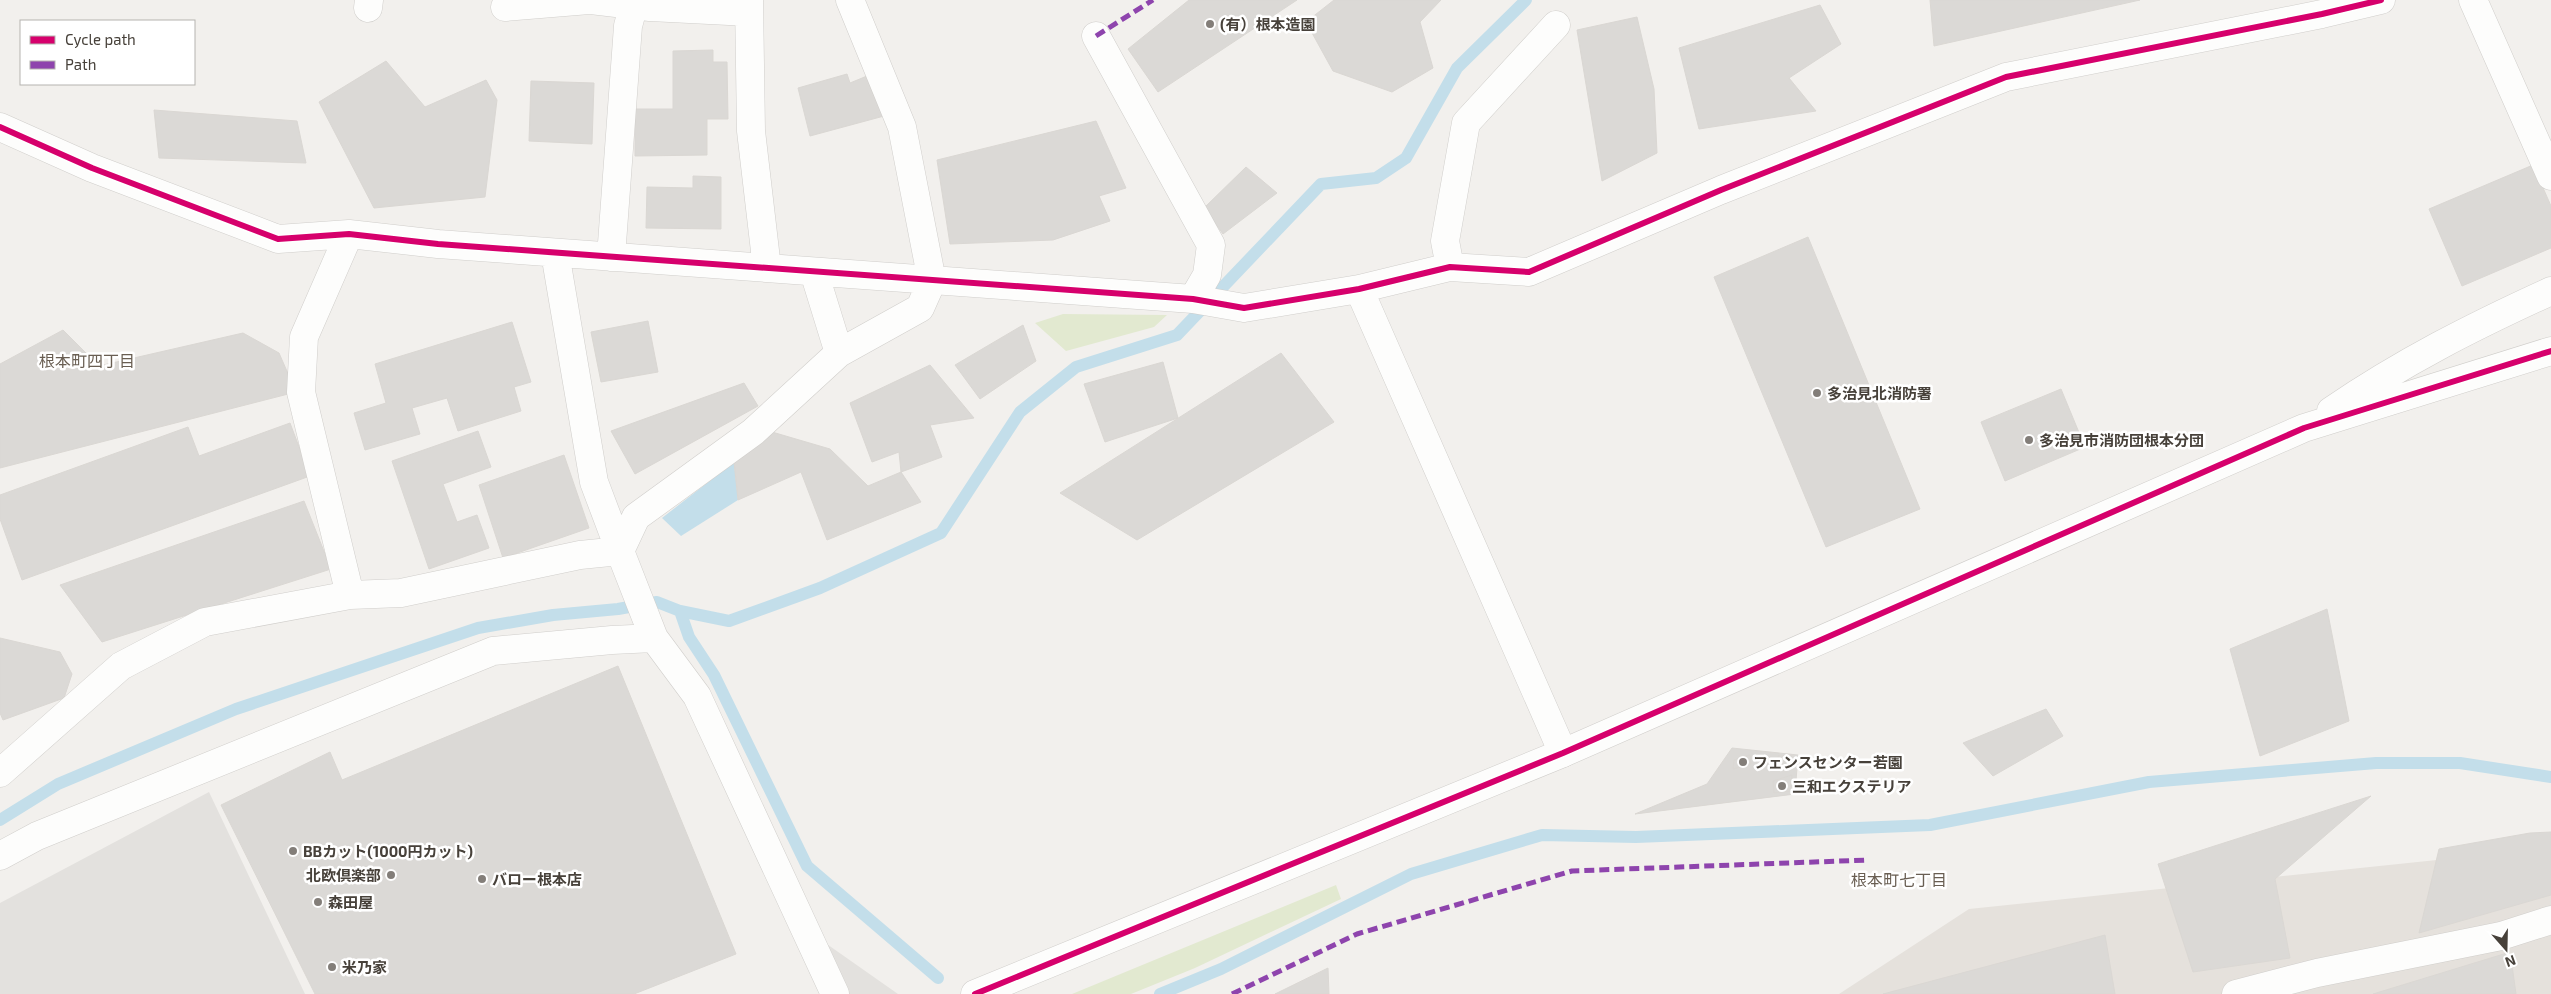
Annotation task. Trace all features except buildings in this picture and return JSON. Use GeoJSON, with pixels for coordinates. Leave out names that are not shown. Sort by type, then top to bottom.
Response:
{"type":"FeatureCollection","features":[{"type":"Feature","properties":{"kind":"street"},"geometry":{"type":"LineString","coordinates":[[505,7],[590,0],[749,6],[751,131],[767,268]]}},
{"type":"Feature","properties":{"kind":"street"},"geometry":{"type":"LineString","coordinates":[[620,550],[636,517],[753,432],[839,353],[920,308],[932,280],[902,127],[850,0]]}},
{"type":"Feature","properties":{"kind":"street"},"geometry":{"type":"LineString","coordinates":[[0,127],[92,168],[278,239],[349,234],[438,244],[1196,300],[1236,307],[1360,289],[1450,267],[1529,272],[1721,190],[2006,77],[2322,14],[2381,0]]}},
{"type":"Feature","properties":{"kind":"street"},"geometry":{"type":"LineString","coordinates":[[2473,0],[2551,176]]}},
{"type":"Feature","properties":{"kind":"street"},"geometry":{"type":"LineString","coordinates":[[611,257],[628,26],[634,3]]}},
{"type":"Feature","properties":{"kind":"street"},"geometry":{"type":"LineString","coordinates":[[1450,267],[1445,241],[1466,123],[1556,25]]}},
{"type":"Feature","properties":{"kind":"street"},"geometry":{"type":"LineString","coordinates":[[1096,36],[1211,245],[1207,275],[1196,300]]}},
{"type":"Feature","properties":{"kind":"street"},"geometry":{"type":"LineString","coordinates":[[349,234],[304,337],[301,392],[350,595]]}},
{"type":"Feature","properties":{"kind":"street"},"geometry":{"type":"LineString","coordinates":[[555,253],[594,482],[654,638],[697,696],[835,994]]}},
{"type":"Feature","properties":{"kind":"street"},"geometry":{"type":"LineString","coordinates":[[814,272],[839,353]]}},
{"type":"Feature","properties":{"kind":"street"},"geometry":{"type":"LineString","coordinates":[[1360,289],[1563,753]]}},
{"type":"Feature","properties":{"kind":"street"},"geometry":{"type":"LineString","coordinates":[[2304,428],[2379,378],[2469,328],[2551,291]]}},
{"type":"Feature","properties":{"kind":"street"},"geometry":{"type":"LineString","coordinates":[[975,994],[1563,753],[2304,428],[2551,351]]}},
{"type":"Feature","properties":{"kind":"street"},"geometry":{"type":"LineString","coordinates":[[0,773],[121,666],[205,622],[350,595],[401,593],[580,555],[620,550]]}},
{"type":"Feature","properties":{"kind":"street"},"geometry":{"type":"LineString","coordinates":[[0,856],[37,836],[493,651],[654,638]]}},
{"type":"Feature","properties":{"kind":"street"},"geometry":{"type":"LineString","coordinates":[[2236,994],[2317,973],[2501,936],[2551,920]]}},
{"type":"Feature","properties":{"kind":"shaded area"},"geometry":{"type":"Polygon","coordinates":[[[209,792],[305,994],[0,994],[0,903],[209,792]]]}},
{"type":"Feature","properties":{"kind":"shaded area"},"geometry":{"type":"Polygon","coordinates":[[[2551,848],[2551,994],[1839,994],[1969,909],[2551,848]]]}},
{"type":"Feature","properties":{"kind":"shaded area"},"geometry":{"type":"Polygon","coordinates":[[[804,928],[898,994],[837,994],[804,928]]]}},
{"type":"Feature","properties":{"kind":"green space"},"geometry":{"type":"Polygon","coordinates":[[[1063,314],[1167,315],[1154,327],[1066,351],[1035,323],[1063,314]]]}},
{"type":"Feature","properties":{"kind":"green space"},"geometry":{"type":"Polygon","coordinates":[[[1336,885],[1341,899],[1195,968],[1131,994],[1072,994],[1336,885]]]}},
{"type":"Feature","properties":{"kind":"water"},"geometry":{"type":"Polygon","coordinates":[[[734,462],[738,500],[681,536],[662,518],[734,462]]]}},
{"type":"Feature","properties":{"kind":"waterway"},"geometry":{"type":"LineString","coordinates":[[680,611],[729,621],[820,588],[941,533],[1020,412],[1076,367],[1177,335],[1321,184],[1376,178],[1406,158],[1457,68],[1526,0]]}},
{"type":"Feature","properties":{"kind":"waterway"},"geometry":{"type":"LineString","coordinates":[[0,820],[58,784],[236,709],[478,628],[553,615],[618,609],[657,602],[680,611],[689,637],[714,675],[807,866],[938,978]]}},
{"type":"Feature","properties":{"kind":"waterway"},"geometry":{"type":"LineString","coordinates":[[1160,994],[1221,969],[1411,874],[1542,835],[1636,837],[1930,825],[2149,782],[2376,763],[2460,763],[2551,777]]}},
{"type":"Feature","properties":{"kind":"marked path"},"geometry":{"type":"LineString","coordinates":[[1096,36],[1153,0]]}},
{"type":"Feature","properties":{"kind":"marked path"},"geometry":{"type":"LineString","coordinates":[[1232,994],[1357,934],[1572,871],[1868,860]]}},
{"type":"Feature","properties":{"kind":"cycle path"},"geometry":{"type":"LineString","coordinates":[[0,127],[92,168],[278,239],[349,234],[438,244],[1193,299],[1244,308],[1359,289],[1450,267],[1529,272],[1721,190],[2006,77],[2322,14],[2381,0]]}},
{"type":"Feature","properties":{"kind":"cycle path"},"geometry":{"type":"LineString","coordinates":[[975,994],[1563,753],[2304,428],[2551,351]]}},
{"type":"Feature","properties":{"kind":"place","name":"(有）根本造園"},"geometry":{"type":"Point","coordinates":[1210,24]}},
{"type":"Feature","properties":{"kind":"place","name":"多治見北消防署"},"geometry":{"type":"Point","coordinates":[1817,393]}},
{"type":"Feature","properties":{"kind":"place","name":"多治見市消防団根本分団"},"geometry":{"type":"Point","coordinates":[2029,440]}},
{"type":"Feature","properties":{"kind":"place","name":"フェンスセンター若園"},"geometry":{"type":"Point","coordinates":[1743,762]}},
{"type":"Feature","properties":{"kind":"place","name":"三和エクステリア"},"geometry":{"type":"Point","coordinates":[1782,786]}},
{"type":"Feature","properties":{"kind":"place","name":"BBカット(1000円カット)"},"geometry":{"type":"Point","coordinates":[293,851]}},
{"type":"Feature","properties":{"kind":"place","name":"北欧倶楽部"},"geometry":{"type":"Point","coordinates":[391,875]}},
{"type":"Feature","properties":{"kind":"place","name":"バロー根本店"},"geometry":{"type":"Point","coordinates":[482,879]}},
{"type":"Feature","properties":{"kind":"place","name":"森田屋"},"geometry":{"type":"Point","coordinates":[318,902]}},
{"type":"Feature","properties":{"kind":"place","name":"米乃家"},"geometry":{"type":"Point","coordinates":[332,967]}},
{"type":"Feature","properties":{"kind":"district","name":"根本町四丁目"},"geometry":{"type":"Point","coordinates":[87,360]}},
{"type":"Feature","properties":{"kind":"district","name":"根本町七丁目"},"geometry":{"type":"Point","coordinates":[1899,879]}}]}
